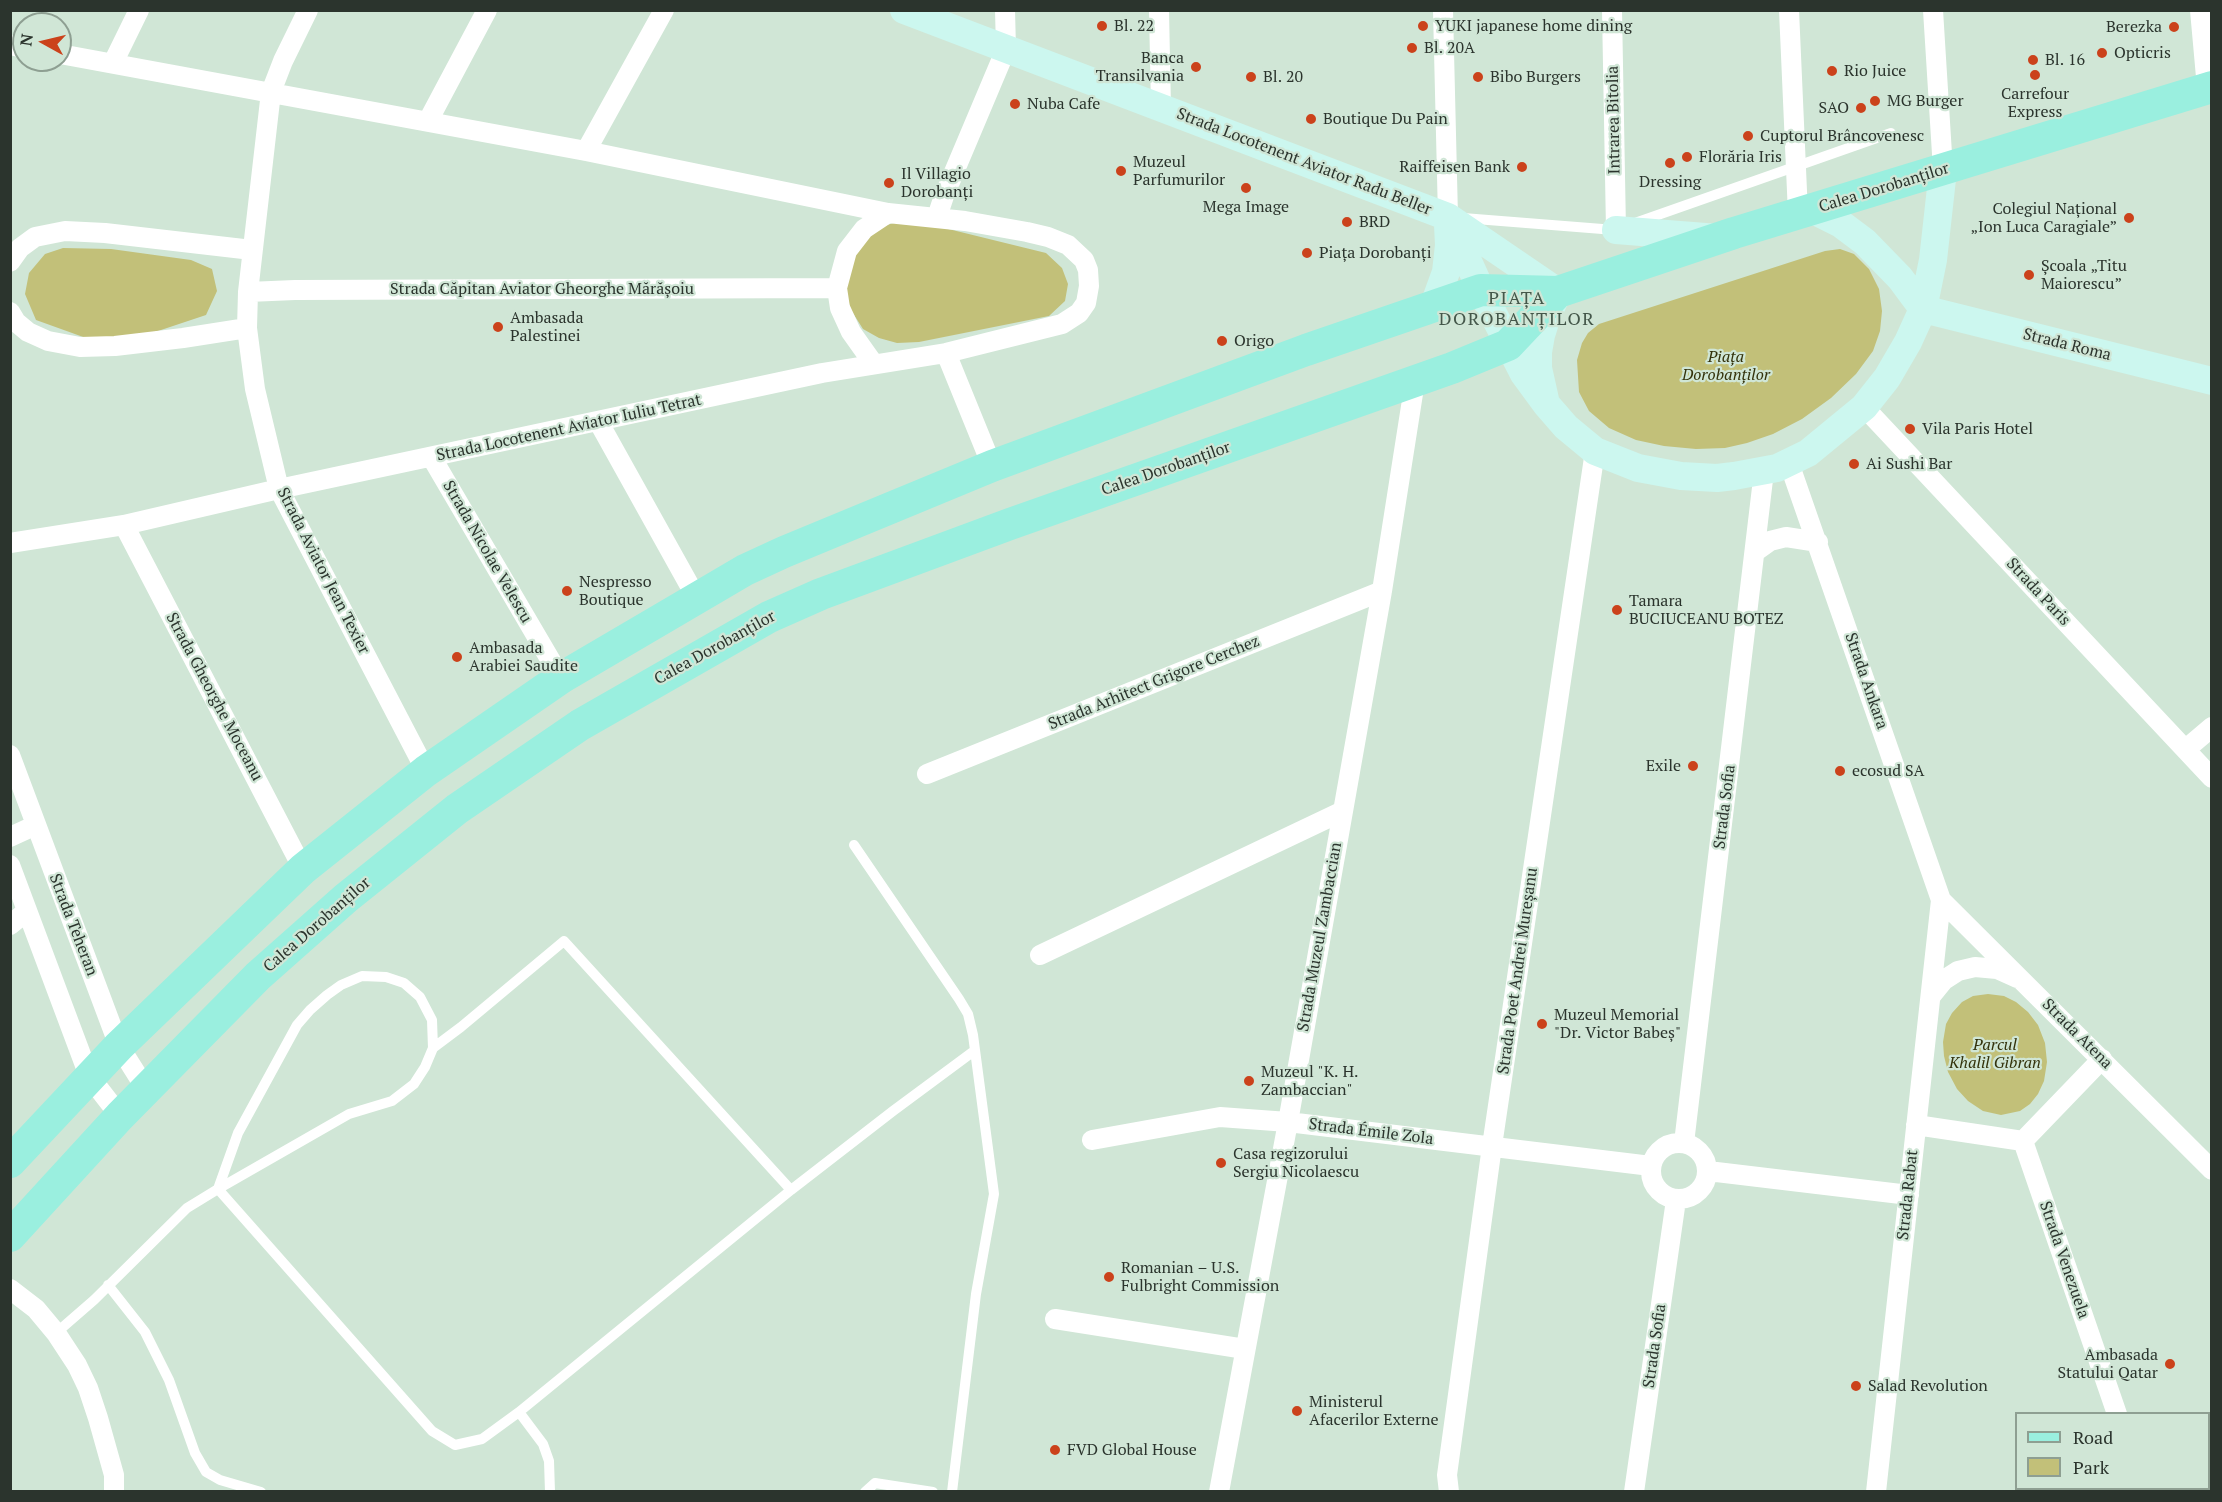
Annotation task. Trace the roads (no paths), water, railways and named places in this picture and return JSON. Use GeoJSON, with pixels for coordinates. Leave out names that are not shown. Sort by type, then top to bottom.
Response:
{"type":"FeatureCollection","features":[{"type":"Feature","properties":{"kind":"main road","name":"Calea Dorobanților"},"geometry":{"type":"LineString","coordinates":[[10,1162],[119,1047],[303,869],[426,771],[561,678],[696,597],[784,552],[992,465],[1434,305],[1481,290],[1558,292],[1720,238],[2209,87]]}},
{"type":"Feature","properties":{"kind":"main road","name":"Calea Dorobanților"},"geometry":{"type":"LineString","coordinates":[[10,1236],[120,1116],[258,976],[346,898],[457,809],[580,725],[769,616],[822,594],[1010,524],[1415,381],[1508,345],[1558,292]]}},
{"type":"Feature","properties":{"kind":"street"},"geometry":{"type":"LineString","coordinates":[[113,63],[139,10]]}},
{"type":"Feature","properties":{"kind":"street","name":"Strada Aviator Jean Texier"},"geometry":{"type":"LineString","coordinates":[[308,10],[283,61],[271,92],[248,292],[247,328],[255,389],[279,489],[426,771]]}},
{"type":"Feature","properties":{"kind":"street"},"geometry":{"type":"LineString","coordinates":[[428,121],[487,10]]}},
{"type":"Feature","properties":{"kind":"street"},"geometry":{"type":"LineString","coordinates":[[586,151],[664,10]]}},
{"type":"Feature","properties":{"kind":"street","name":"Strada Locotenent Aviator Radu Beller"},"geometry":{"type":"LineString","coordinates":[[904,10],[1448,217]]}},
{"type":"Feature","properties":{"kind":"street"},"geometry":{"type":"LineString","coordinates":[[72,56],[586,151],[888,213],[937,217],[1005,49],[1005,10]]}},
{"type":"Feature","properties":{"kind":"street"},"geometry":{"type":"LineString","coordinates":[[1159,10],[1161,108]]}},
{"type":"Feature","properties":{"kind":"street"},"geometry":{"type":"LineString","coordinates":[[1434,305],[1447,265],[1449,245],[1443,10]]}},
{"type":"Feature","properties":{"kind":"street","name":"Intrarea Bitolia"},"geometry":{"type":"LineString","coordinates":[[1612,10],[1616,230]]}},
{"type":"Feature","properties":{"kind":"street"},"geometry":{"type":"LineString","coordinates":[[1789,10],[1796,165],[1806,212],[1841,224],[1865,242],[1900,278],[1923,309]]}},
{"type":"Feature","properties":{"kind":"street"},"geometry":{"type":"LineString","coordinates":[[1448,217],[1481,290],[1524,374],[1566,427],[1595,450],[1638,468],[1682,476],[1717,478],[1777,467],[1823,442],[1863,407],[1887,378],[1908,342],[1923,309],[1933,260],[1943,170],[1933,123],[1933,10]]}},
{"type":"Feature","properties":{"kind":"street"},"geometry":{"type":"LineString","coordinates":[[2200,10],[2209,87]]}},
{"type":"Feature","properties":{"kind":"street"},"geometry":{"type":"LineString","coordinates":[[873,363],[851,332],[840,309],[837,288],[847,251],[864,229],[888,213]]}},
{"type":"Feature","properties":{"kind":"street","name":"Strada Locotenent Aviator Iuliu Tetrat"},"geometry":{"type":"LineString","coordinates":[[10,543],[124,525],[279,489],[873,363],[946,353],[1062,324],[1079,313],[1086,303],[1089,286],[1088,270],[1084,260],[1068,245],[1048,237],[937,217]]}},
{"type":"Feature","properties":{"kind":"street"},"geometry":{"type":"LineString","coordinates":[[1448,217],[1558,292],[1544,326],[1538,352],[1538,368],[1546,404]]}},
{"type":"Feature","properties":{"kind":"street","name":"Strada Locotenent Aviator Radu Beller"},"geometry":{"type":"LineString","coordinates":[[1616,230],[1720,238]]}},
{"type":"Feature","properties":{"kind":"street"},"geometry":{"type":"LineString","coordinates":[[10,261],[20,248],[35,237],[65,231],[105,233],[252,250]]}},
{"type":"Feature","properties":{"kind":"street","name":"Strada Căpitan Aviator Gheorghe Mărășoiu"},"geometry":{"type":"LineString","coordinates":[[248,292],[837,288]]}},
{"type":"Feature","properties":{"kind":"street","name":"Strada Roma"},"geometry":{"type":"LineString","coordinates":[[1923,309],[2211,381]]}},
{"type":"Feature","properties":{"kind":"street"},"geometry":{"type":"LineString","coordinates":[[10,312],[16,322],[28,332],[48,341],[80,347],[172,339],[247,328]]}},
{"type":"Feature","properties":{"kind":"street"},"geometry":{"type":"LineString","coordinates":[[946,353],[992,465]]}},
{"type":"Feature","properties":{"kind":"street","name":"Strada Muzeul Zambaccian"},"geometry":{"type":"LineString","coordinates":[[1219,1491],[1288,1122],[1382,591],[1415,381]]}},
{"type":"Feature","properties":{"kind":"street","name":"Strada Paris"},"geometry":{"type":"LineString","coordinates":[[1863,407],[2211,778]]}},
{"type":"Feature","properties":{"kind":"street"},"geometry":{"type":"LineString","coordinates":[[598,421],[696,597]]}},
{"type":"Feature","properties":{"kind":"street","name":"Strada Poet Andrei Mureșanu"},"geometry":{"type":"LineString","coordinates":[[1449,1491],[1447,1475],[1492,1146],[1595,450]]}},
{"type":"Feature","properties":{"kind":"street","name":"Strada Nicolae Velescu"},"geometry":{"type":"LineString","coordinates":[[432,458],[561,678]]}},
{"type":"Feature","properties":{"kind":"street","name":"Strada Ankara"},"geometry":{"type":"LineString","coordinates":[[1777,467],[1818,542],[1941,900]]}},
{"type":"Feature","properties":{"kind":"street","name":"Strada Sofia"},"geometry":{"type":"LineString","coordinates":[[1684,1143],[1756,551],[1777,467]]}},
{"type":"Feature","properties":{"kind":"street","name":"Strada Gheorghe Moceanu"},"geometry":{"type":"LineString","coordinates":[[124,525],[303,869]]}},
{"type":"Feature","properties":{"kind":"street"},"geometry":{"type":"LineString","coordinates":[[1756,551],[1770,541],[1786,537],[1818,542]]}},
{"type":"Feature","properties":{"kind":"street","name":"Strada Arhitect Grigore Cerchez"},"geometry":{"type":"LineString","coordinates":[[927,774],[1382,591]]}},
{"type":"Feature","properties":{"kind":"street"},"geometry":{"type":"LineString","coordinates":[[2186,749],[2211,727]]}},
{"type":"Feature","properties":{"kind":"street","name":"Strada Teheran"},"geometry":{"type":"LineString","coordinates":[[10,755],[119,1047],[146,1089]]}},
{"type":"Feature","properties":{"kind":"street"},"geometry":{"type":"LineString","coordinates":[[1040,955],[1342,811]]}},
{"type":"Feature","properties":{"kind":"street"},"geometry":{"type":"LineString","coordinates":[[10,837],[36,825]]}},
{"type":"Feature","properties":{"kind":"street"},"geometry":{"type":"LineString","coordinates":[[10,865],[89,1077],[120,1116]]}},
{"type":"Feature","properties":{"kind":"street","name":"Strada Atena"},"geometry":{"type":"LineString","coordinates":[[1941,900],[2211,1170]]}},
{"type":"Feature","properties":{"kind":"street","name":"Strada Rabat"},"geometry":{"type":"LineString","coordinates":[[1876,1491],[1941,900]]}},
{"type":"Feature","properties":{"kind":"street"},"geometry":{"type":"LineString","coordinates":[[10,925],[27,911]]}},
{"type":"Feature","properties":{"kind":"street"},"geometry":{"type":"LineString","coordinates":[[1930,996],[1944,980],[1958,971],[1975,967],[1997,969],[2022,979]]}},
{"type":"Feature","properties":{"kind":"street"},"geometry":{"type":"LineString","coordinates":[[1916,1125],[2023,1141],[2102,1059]]}},
{"type":"Feature","properties":{"kind":"street","name":"Strada Émile Zola"},"geometry":{"type":"LineString","coordinates":[[1092,1140],[1220,1117],[1288,1122],[1651,1166]]}},
{"type":"Feature","properties":{"kind":"street","name":"Strada Venezuela"},"geometry":{"type":"LineString","coordinates":[[2023,1141],[2117,1412]]}},
{"type":"Feature","properties":{"kind":"street"},"geometry":{"type":"LineString","coordinates":[[1684,1143],[1704,1156],[1708,1171],[1703,1187],[1698,1193],[1684,1200],[1676,1200],[1667,1197],[1654,1184],[1651,1166],[1654,1158],[1666,1146],[1684,1143]]}},
{"type":"Feature","properties":{"kind":"street"},"geometry":{"type":"LineString","coordinates":[[1708,1171],[1909,1195]]}},
{"type":"Feature","properties":{"kind":"street","name":"Strada Sofia"},"geometry":{"type":"LineString","coordinates":[[1634,1491],[1676,1200]]}},
{"type":"Feature","properties":{"kind":"street"},"geometry":{"type":"LineString","coordinates":[[10,1290],[36,1309],[56,1333],[77,1365],[88,1388],[114,1476],[114,1491]]}},
{"type":"Feature","properties":{"kind":"street"},"geometry":{"type":"LineString","coordinates":[[1055,1319],[1245,1349]]}},
{"type":"Feature","properties":{"kind":"lane"},"geometry":{"type":"LineString","coordinates":[[1616,230],[1891,133]]}},
{"type":"Feature","properties":{"kind":"lane","name":"Strada Locotenent Aviator Radu Beller"},"geometry":{"type":"LineString","coordinates":[[1448,217],[1616,230]]}},
{"type":"Feature","properties":{"kind":"lane"},"geometry":{"type":"LineString","coordinates":[[854,845],[968,1014],[974,1052],[994,1194],[976,1294],[952,1491]]}},
{"type":"Feature","properties":{"kind":"lane"},"geometry":{"type":"LineString","coordinates":[[433,1048],[564,940],[791,1190]]}},
{"type":"Feature","properties":{"kind":"lane"},"geometry":{"type":"LineString","coordinates":[[56,1333],[94,1300],[187,1208],[349,1114],[392,1101],[414,1084],[433,1048],[432,1020],[420,997],[404,983],[386,977],[362,976],[341,985],[310,1010],[297,1025],[238,1133],[218,1189]]}},
{"type":"Feature","properties":{"kind":"lane"},"geometry":{"type":"LineString","coordinates":[[218,1189],[432,1431],[455,1445],[482,1439],[519,1412],[791,1190],[974,1052]]}},
{"type":"Feature","properties":{"kind":"lane"},"geometry":{"type":"LineString","coordinates":[[108,1285],[145,1332],[169,1380],[195,1453],[206,1472],[220,1480],[261,1491]]}},
{"type":"Feature","properties":{"kind":"lane"},"geometry":{"type":"LineString","coordinates":[[519,1412],[543,1444],[549,1461],[550,1491]]}},
{"type":"Feature","properties":{"kind":"lane"},"geometry":{"type":"LineString","coordinates":[[865,1491],[875,1483],[933,1491]]}},
{"type":"Feature","properties":{"kind":"place","name":"Bl. 22"},"geometry":{"type":"Point","coordinates":[1102,26]}},
{"type":"Feature","properties":{"kind":"place","name":"YUKI japanese home dining"},"geometry":{"type":"Point","coordinates":[1423,26]}},
{"type":"Feature","properties":{"kind":"place","name":"Berezka"},"geometry":{"type":"Point","coordinates":[2174,27]}},
{"type":"Feature","properties":{"kind":"place","name":"Bl. 20A"},"geometry":{"type":"Point","coordinates":[1412,48]}},
{"type":"Feature","properties":{"kind":"place","name":"Opticris"},"geometry":{"type":"Point","coordinates":[2102,53]}},
{"type":"Feature","properties":{"kind":"place","name":"Bl. 16"},"geometry":{"type":"Point","coordinates":[2033,60]}},
{"type":"Feature","properties":{"kind":"place","name":"Banca Transilvania"},"geometry":{"type":"Point","coordinates":[1196,67]}},
{"type":"Feature","properties":{"kind":"place","name":"Rio Juice"},"geometry":{"type":"Point","coordinates":[1832,71]}},
{"type":"Feature","properties":{"kind":"place","name":"Carrefour Express"},"geometry":{"type":"Point","coordinates":[2035,75]}},
{"type":"Feature","properties":{"kind":"place","name":"Bl. 20"},"geometry":{"type":"Point","coordinates":[1251,77]}},
{"type":"Feature","properties":{"kind":"place","name":"Bibo Burgers"},"geometry":{"type":"Point","coordinates":[1478,77]}},
{"type":"Feature","properties":{"kind":"place","name":"MG Burger"},"geometry":{"type":"Point","coordinates":[1875,101]}},
{"type":"Feature","properties":{"kind":"place","name":"Nuba Cafe"},"geometry":{"type":"Point","coordinates":[1015,104]}},
{"type":"Feature","properties":{"kind":"place","name":"SAO"},"geometry":{"type":"Point","coordinates":[1861,108]}},
{"type":"Feature","properties":{"kind":"place","name":"Boutique Du Pain"},"geometry":{"type":"Point","coordinates":[1311,119]}},
{"type":"Feature","properties":{"kind":"place","name":"Cuptorul Brâncovenesc"},"geometry":{"type":"Point","coordinates":[1748,136]}},
{"type":"Feature","properties":{"kind":"place","name":"Florăria Iris"},"geometry":{"type":"Point","coordinates":[1687,157]}},
{"type":"Feature","properties":{"kind":"place","name":"Dressing"},"geometry":{"type":"Point","coordinates":[1670,163]}},
{"type":"Feature","properties":{"kind":"place","name":"Raiffeisen Bank"},"geometry":{"type":"Point","coordinates":[1522,167]}},
{"type":"Feature","properties":{"kind":"place","name":"Muzeul Parfumurilor"},"geometry":{"type":"Point","coordinates":[1121,171]}},
{"type":"Feature","properties":{"kind":"place","name":"Il Villagio Dorobanți"},"geometry":{"type":"Point","coordinates":[889,183]}},
{"type":"Feature","properties":{"kind":"place","name":"Mega Image"},"geometry":{"type":"Point","coordinates":[1246,188]}},
{"type":"Feature","properties":{"kind":"place","name":"Colegiul Național „Ion Luca Caragiale”"},"geometry":{"type":"Point","coordinates":[2129,218]}},
{"type":"Feature","properties":{"kind":"place","name":"BRD"},"geometry":{"type":"Point","coordinates":[1347,222]}},
{"type":"Feature","properties":{"kind":"place","name":"Piața Dorobanți"},"geometry":{"type":"Point","coordinates":[1307,253]}},
{"type":"Feature","properties":{"kind":"place","name":"Școala „Titu Maiorescu”"},"geometry":{"type":"Point","coordinates":[2029,275]}},
{"type":"Feature","properties":{"kind":"place","name":"Ambasada Palestinei"},"geometry":{"type":"Point","coordinates":[498,327]}},
{"type":"Feature","properties":{"kind":"place","name":"Origo"},"geometry":{"type":"Point","coordinates":[1222,341]}},
{"type":"Feature","properties":{"kind":"place","name":"Vila Paris Hotel"},"geometry":{"type":"Point","coordinates":[1910,429]}},
{"type":"Feature","properties":{"kind":"place","name":"Ai Sushi Bar"},"geometry":{"type":"Point","coordinates":[1854,464]}},
{"type":"Feature","properties":{"kind":"place","name":"Nespresso Boutique"},"geometry":{"type":"Point","coordinates":[567,591]}},
{"type":"Feature","properties":{"kind":"place","name":"Tamara BUCIUCEANU BOTEZ"},"geometry":{"type":"Point","coordinates":[1617,610]}},
{"type":"Feature","properties":{"kind":"place","name":"Ambasada Arabiei Saudite"},"geometry":{"type":"Point","coordinates":[457,657]}},
{"type":"Feature","properties":{"kind":"place","name":"Exile"},"geometry":{"type":"Point","coordinates":[1693,766]}},
{"type":"Feature","properties":{"kind":"place","name":"ecosud SA"},"geometry":{"type":"Point","coordinates":[1840,771]}},
{"type":"Feature","properties":{"kind":"place","name":"Muzeul Memorial \"Dr. Victor Babeș\""},"geometry":{"type":"Point","coordinates":[1542,1024]}},
{"type":"Feature","properties":{"kind":"place","name":"Muzeul \"K. H. Zambaccian\""},"geometry":{"type":"Point","coordinates":[1249,1081]}},
{"type":"Feature","properties":{"kind":"place","name":"Casa regizorului Sergiu Nicolaescu"},"geometry":{"type":"Point","coordinates":[1221,1163]}},
{"type":"Feature","properties":{"kind":"place","name":"Romanian – U.S. Fulbright Commission"},"geometry":{"type":"Point","coordinates":[1109,1277]}},
{"type":"Feature","properties":{"kind":"place","name":"Ambasada Statului Qatar"},"geometry":{"type":"Point","coordinates":[2170,1364]}},
{"type":"Feature","properties":{"kind":"place","name":"Salad Revolution"},"geometry":{"type":"Point","coordinates":[1856,1386]}},
{"type":"Feature","properties":{"kind":"place","name":"Ministerul Afacerilor Externe"},"geometry":{"type":"Point","coordinates":[1297,1411]}},
{"type":"Feature","properties":{"kind":"place","name":"FVD Global House"},"geometry":{"type":"Point","coordinates":[1055,1450]}},
{"type":"Feature","properties":{"kind":"district","name":"PIAȚA DOROBANȚILOR"},"geometry":{"type":"Point","coordinates":[1517,309]}},
{"type":"Feature","properties":{"kind":"park label","name":"Piața Dorobanților"},"geometry":{"type":"Point","coordinates":[1726,366]}},
{"type":"Feature","properties":{"kind":"park label","name":"Parcul Khalil Gibran"},"geometry":{"type":"Point","coordinates":[1995,1054]}}]}
